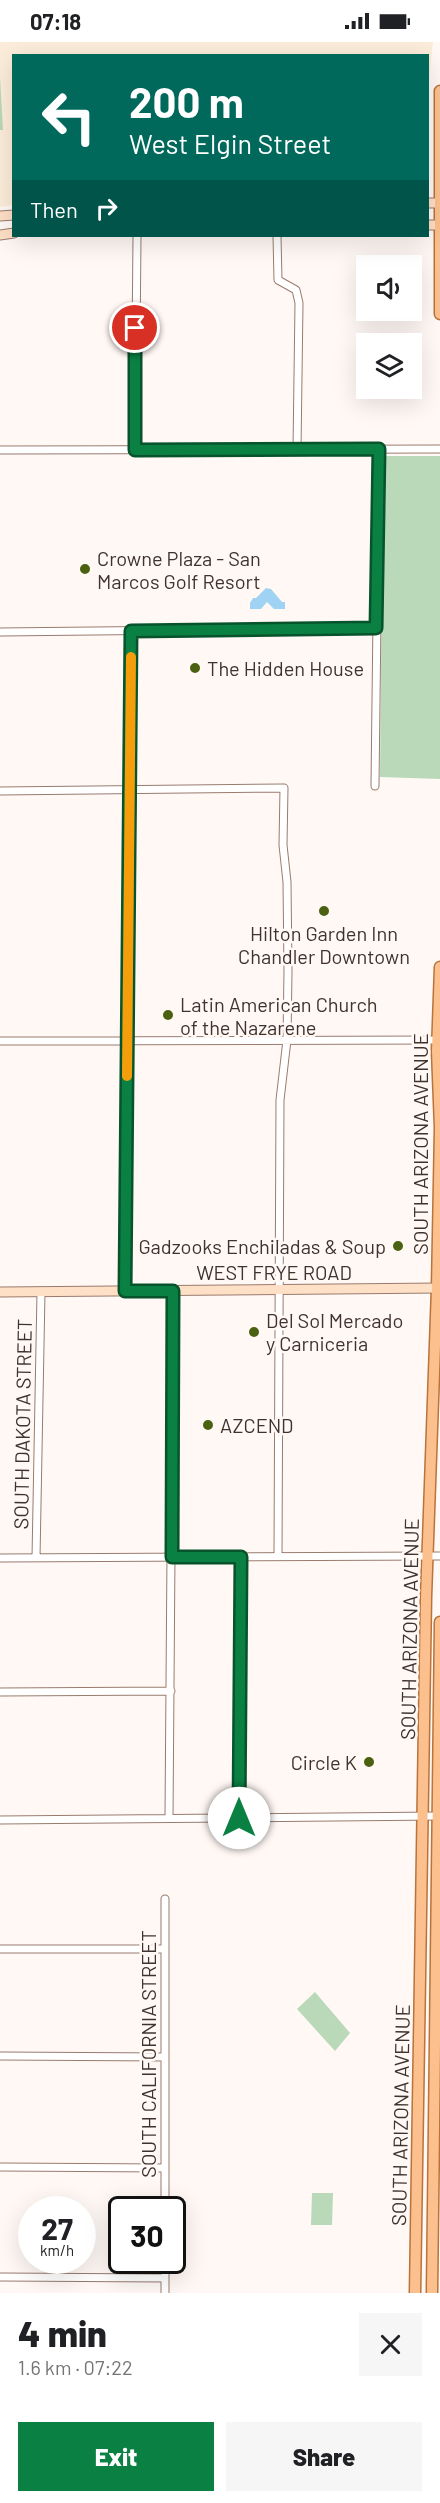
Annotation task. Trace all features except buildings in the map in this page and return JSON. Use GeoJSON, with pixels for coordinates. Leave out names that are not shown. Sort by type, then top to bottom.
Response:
{"type":"FeatureCollection","features":[{"type":"Feature","properties":{"kind":"main road"},"geometry":{"type":"LineString","coordinates":[[440,91],[435,203],[440,225],[440,314]]}},
{"type":"Feature","properties":{"kind":"main road","name":"SOUTH ARIZONA AVENUE"},"geometry":{"type":"LineString","coordinates":[[415,2293],[423,1816],[434,1556],[439,1288],[440,967]]}},
{"type":"Feature","properties":{"kind":"main road","name":"SOUTH ARIZONA AVENUE"},"geometry":{"type":"LineString","coordinates":[[432,2293],[436,2268],[440,1622]]}},
{"type":"Feature","properties":{"kind":"street"},"geometry":{"type":"LineString","coordinates":[[135,450],[137,237]]}},
{"type":"Feature","properties":{"kind":"street"},"geometry":{"type":"LineString","coordinates":[[277,237],[278,280],[296,290],[299,303],[297,449]]}},
{"type":"Feature","properties":{"kind":"street"},"geometry":{"type":"LineString","coordinates":[[0,450],[440,448]]}},
{"type":"Feature","properties":{"kind":"street"},"geometry":{"type":"LineString","coordinates":[[375,786],[379,449]]}},
{"type":"Feature","properties":{"kind":"street"},"geometry":{"type":"LineString","coordinates":[[0,633],[376,628]]}},
{"type":"Feature","properties":{"kind":"street"},"geometry":{"type":"LineString","coordinates":[[125,1291],[131,631]]}},
{"type":"Feature","properties":{"kind":"street"},"geometry":{"type":"LineString","coordinates":[[0,791],[284,788],[283,845],[288,882],[287,1040],[280,1100],[278,1556]]}},
{"type":"Feature","properties":{"kind":"street"},"geometry":{"type":"LineString","coordinates":[[0,1041],[439,1040]]}},
{"type":"Feature","properties":{"kind":"street","name":"WEST FRYE ROAD"},"geometry":{"type":"LineString","coordinates":[[0,1292],[439,1288]]}},
{"type":"Feature","properties":{"kind":"street"},"geometry":{"type":"LineString","coordinates":[[168,1818],[173,1291]]}},
{"type":"Feature","properties":{"kind":"street","name":"SOUTH DAKOTA STREET"},"geometry":{"type":"LineString","coordinates":[[36,1558],[41,1292]]}},
{"type":"Feature","properties":{"kind":"street"},"geometry":{"type":"LineString","coordinates":[[0,1558],[434,1556]]}},
{"type":"Feature","properties":{"kind":"street"},"geometry":{"type":"LineString","coordinates":[[239,1818],[241,1557]]}},
{"type":"Feature","properties":{"kind":"street"},"geometry":{"type":"LineString","coordinates":[[0,1692],[171,1691]]}},
{"type":"Feature","properties":{"kind":"street"},"geometry":{"type":"LineString","coordinates":[[0,1820],[439,1816]]}},
{"type":"Feature","properties":{"kind":"street","name":"SOUTH CALIFORNIA STREET"},"geometry":{"type":"LineString","coordinates":[[165,1899],[165,2196]]}},
{"type":"Feature","properties":{"kind":"street"},"geometry":{"type":"LineString","coordinates":[[0,1949],[165,1949]]}},
{"type":"Feature","properties":{"kind":"street"},"geometry":{"type":"LineString","coordinates":[[421,2021],[438,2021]]}},
{"type":"Feature","properties":{"kind":"street"},"geometry":{"type":"LineString","coordinates":[[0,2056],[165,2057]]}},
{"type":"Feature","properties":{"kind":"street"},"geometry":{"type":"LineString","coordinates":[[0,2167],[165,2168]]}},
{"type":"Feature","properties":{"kind":"street"},"geometry":{"type":"LineString","coordinates":[[165,2274],[165,2293]]}},
{"type":"Feature","properties":{"kind":"street"},"geometry":{"type":"LineString","coordinates":[[0,2277],[165,2278]]}},
{"type":"Feature","properties":{"kind":"shaded area"},"geometry":{"type":"Polygon","coordinates":[[[0,42],[433,42],[429,80],[429,54],[12,54],[12,205],[0,207],[0,42]]]}},
{"type":"Feature","properties":{"kind":"green space"},"geometry":{"type":"Polygon","coordinates":[[[0,77],[3,130],[0,130],[0,77]]]}},
{"type":"Feature","properties":{"kind":"green space"},"geometry":{"type":"Polygon","coordinates":[[[386,456],[440,456],[440,779],[380,777],[383,458],[386,456]]]}},
{"type":"Feature","properties":{"kind":"green space"},"geometry":{"type":"Polygon","coordinates":[[[315,1992],[350,2033],[335,2051],[297,2009],[315,1992]]]}},
{"type":"Feature","properties":{"kind":"green space"},"geometry":{"type":"Polygon","coordinates":[[[312,2193],[333,2193],[332,2225],[311,2225],[312,2193]]]}},
{"type":"Feature","properties":{"kind":"water"},"geometry":{"type":"Polygon","coordinates":[[[266,588],[271,589],[282,602],[285,602],[285,609],[274,609],[267,602],[261,609],[250,609],[253,598],[256,598],[266,588]]]}},
{"type":"Feature","properties":{"kind":"slow traffic"},"geometry":{"type":"LineString","coordinates":[[127,1076],[131,657]]}},
{"type":"Feature","properties":{"kind":"place","name":"Crowne Plaza - San Marcos Golf Resort"},"geometry":{"type":"Point","coordinates":[85,569]}},
{"type":"Feature","properties":{"kind":"place","name":"The Hidden House"},"geometry":{"type":"Point","coordinates":[195,668]}},
{"type":"Feature","properties":{"kind":"place","name":"Hilton Garden Inn Chandler Downtown"},"geometry":{"type":"Point","coordinates":[324,911]}},
{"type":"Feature","properties":{"kind":"place","name":"Latin American Church of the Nazarene"},"geometry":{"type":"Point","coordinates":[168,1015]}},
{"type":"Feature","properties":{"kind":"place","name":"Gadzooks Enchiladas & Soup"},"geometry":{"type":"Point","coordinates":[398,1246]}},
{"type":"Feature","properties":{"kind":"place","name":"Del Sol Mercado y Carniceria"},"geometry":{"type":"Point","coordinates":[254,1332]}},
{"type":"Feature","properties":{"kind":"place","name":"AZCEND"},"geometry":{"type":"Point","coordinates":[208,1425]}},
{"type":"Feature","properties":{"kind":"place","name":"Circle K"},"geometry":{"type":"Point","coordinates":[369,1762]}},
{"type":"Feature","properties":{"kind":"route"},"geometry":{"type":"LineString","coordinates":[[135,328],[135,450],[379,449],[376,628],[131,631],[125,1291],[173,1291],[172,1557],[241,1557],[239,1818]]}}]}
